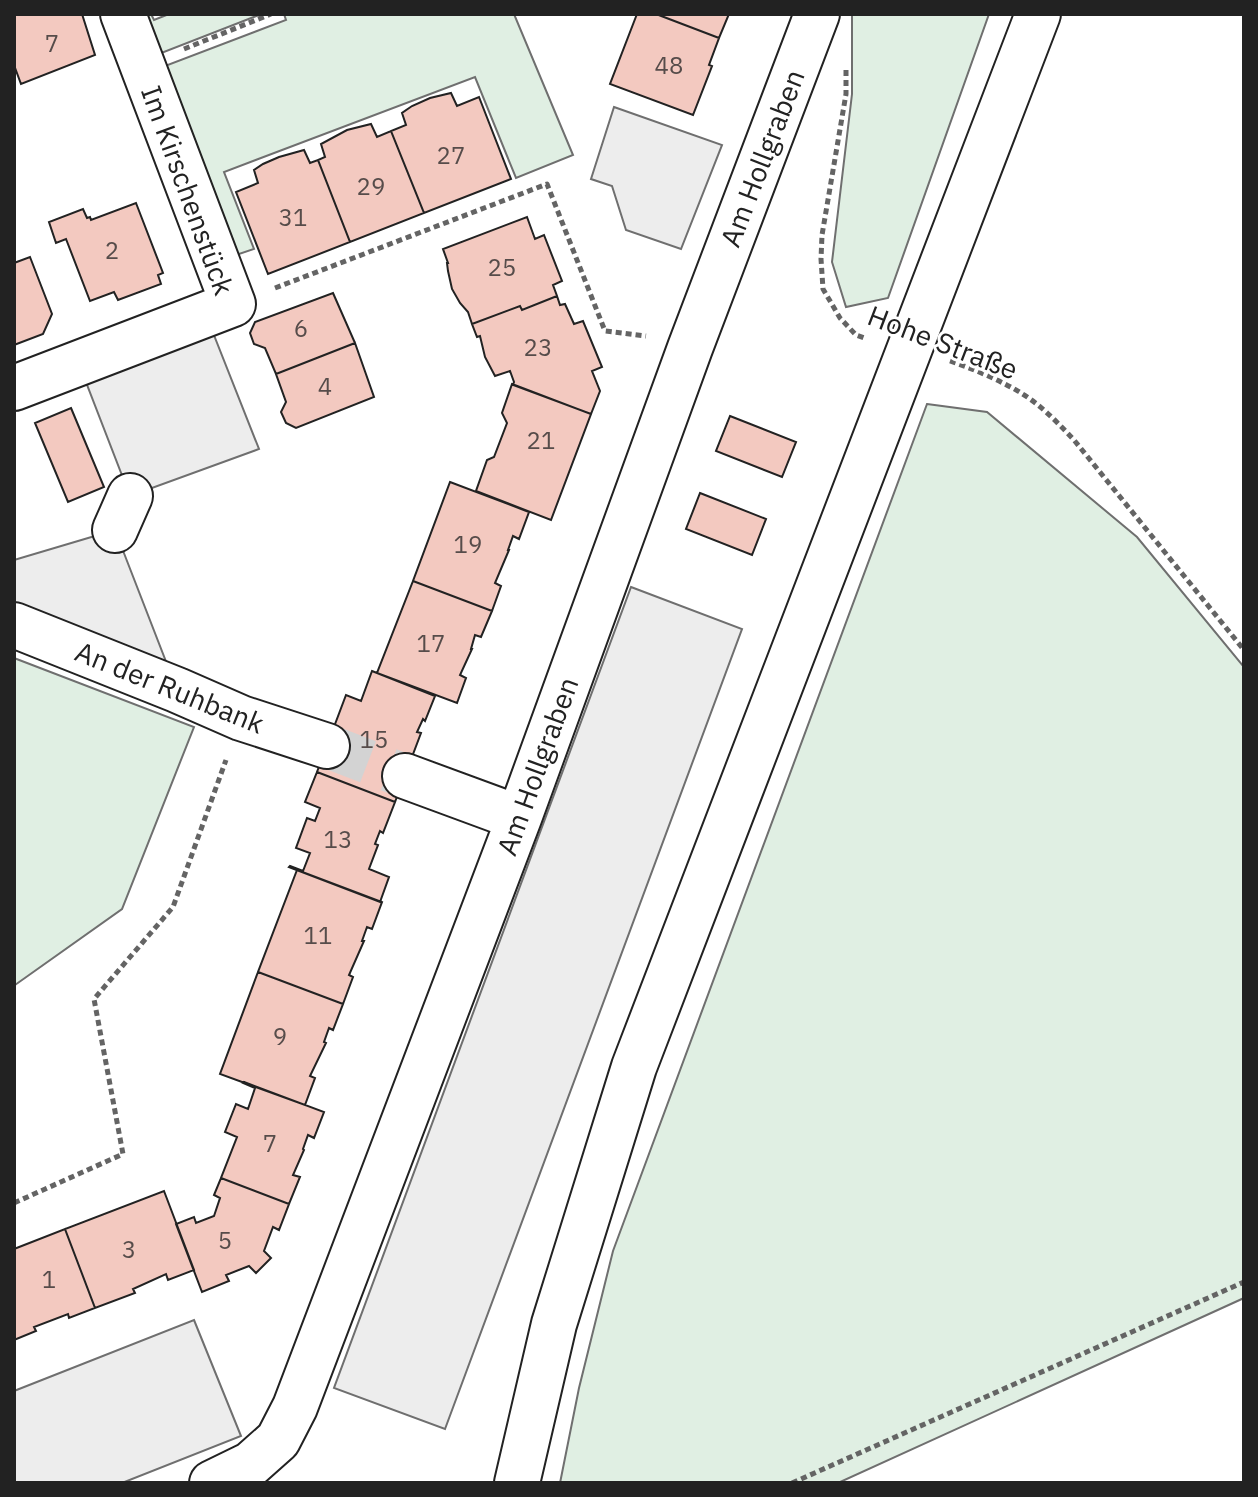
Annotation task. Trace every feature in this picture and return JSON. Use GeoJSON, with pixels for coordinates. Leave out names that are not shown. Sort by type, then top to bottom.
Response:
{"type":"FeatureCollection","features":[{"type":"Feature","properties":{"kind":"street","name":"Im Kirschenstück"},"geometry":{"type":"LineString","coordinates":[[14,388],[233,304],[123,14]]}},
{"type":"Feature","properties":{"kind":"street","name":"Am Hollgraben"},"geometry":{"type":"LineString","coordinates":[[212,1483],[251,1464],[278,1440],[295,1407],[519,818],[690,348],[817,14]]}},
{"type":"Feature","properties":{"kind":"street"},"geometry":{"type":"LineString","coordinates":[[517,1483],[554,1324],[634,1067],[1038,14]]}},
{"type":"Feature","properties":{"kind":"street","name":"An der Ruhbank"},"geometry":{"type":"LineString","coordinates":[[14,625],[241,718],[327,746]]}},
{"type":"Feature","properties":{"kind":"street"},"geometry":{"type":"LineString","coordinates":[[405,776],[519,818]]}},
{"type":"Feature","properties":{"kind":"path"},"geometry":{"type":"LineString","coordinates":[[142,65],[271,14]]}},
{"type":"Feature","properties":{"kind":"path","name":"Hohe Straße"},"geometry":{"type":"LineString","coordinates":[[846,94],[822,235],[821,259],[823,289],[840,318],[856,335],[882,345],[909,349],[961,365],[1009,387],[1051,417],[1074,440],[1244,650]]}},
{"type":"Feature","properties":{"kind":"path"},"geometry":{"type":"LineString","coordinates":[[233,304],[547,184],[605,331],[651,337],[690,348]]}},
{"type":"Feature","properties":{"kind":"path"},"geometry":{"type":"LineString","coordinates":[[14,1203],[123,1154],[94,999],[173,907],[241,718]]}},
{"type":"Feature","properties":{"kind":"path"},"geometry":{"type":"LineString","coordinates":[[792,1483],[1244,1282]]}},
{"type":"Feature","properties":{"kind":"green space"},"geometry":{"type":"Polygon","coordinates":[[[129,14],[151,14],[154,20],[169,14],[259,15],[146,59],[129,14]]]}},
{"type":"Feature","properties":{"kind":"green space"},"geometry":{"type":"Polygon","coordinates":[[[284,14],[514,14],[573,155],[516,178],[475,77],[224,172],[254,249],[227,258],[157,69],[286,20],[284,14]]]}},
{"type":"Feature","properties":{"kind":"green space"},"geometry":{"type":"Polygon","coordinates":[[[852,14],[989,14],[888,298],[846,307],[832,262],[852,94],[852,14]]]}},
{"type":"Feature","properties":{"kind":"green space"},"geometry":{"type":"Polygon","coordinates":[[[927,404],[987,412],[1137,537],[1244,667],[1244,1298],[838,1483],[560,1483],[579,1388],[613,1251],[927,404]]]}},
{"type":"Feature","properties":{"kind":"green space"},"geometry":{"type":"Polygon","coordinates":[[[14,658],[194,727],[122,909],[15,985],[14,982],[14,658]]]}},
{"type":"Feature","properties":{"kind":"shaded area"},"geometry":{"type":"Polygon","coordinates":[[[614,107],[722,145],[681,249],[626,230],[612,186],[591,179],[614,107]]]}},
{"type":"Feature","properties":{"kind":"shaded area"},"geometry":{"type":"Polygon","coordinates":[[[206,315],[259,449],[130,496],[79,364],[206,315]]]}},
{"type":"Feature","properties":{"kind":"shaded area"},"geometry":{"type":"Polygon","coordinates":[[[115,530],[177,690],[14,625],[14,560],[115,530]]]}},
{"type":"Feature","properties":{"kind":"shaded area"},"geometry":{"type":"Polygon","coordinates":[[[631,587],[742,629],[445,1429],[334,1388],[631,587]]]}},
{"type":"Feature","properties":{"kind":"shaded area"},"geometry":{"type":"Polygon","coordinates":[[[194,1320],[241,1436],[122,1483],[15,1483],[14,1391],[194,1320]]]}},
{"type":"Feature","properties":{"kind":"building"},"geometry":{"type":"Polygon","coordinates":[[[14,14],[82,14],[95,55],[21,84],[14,65],[14,14]]]}},
{"type":"Feature","properties":{"kind":"building"},"geometry":{"type":"Polygon","coordinates":[[[637,14],[656,14],[719,38],[693,115],[610,84],[637,14]]]}},
{"type":"Feature","properties":{"kind":"building"},"geometry":{"type":"Polygon","coordinates":[[[656,14],[729,14],[719,38],[656,14]]]}},
{"type":"Feature","properties":{"kind":"building"},"geometry":{"type":"Polygon","coordinates":[[[451,93],[457,106],[479,97],[511,179],[424,213],[391,131],[406,125],[402,113],[412,106],[451,93]]]}},
{"type":"Feature","properties":{"kind":"building"},"geometry":{"type":"Polygon","coordinates":[[[371,124],[377,137],[391,131],[424,213],[350,242],[318,160],[325,157],[321,144],[347,130],[371,124]]]}},
{"type":"Feature","properties":{"kind":"building"},"geometry":{"type":"Polygon","coordinates":[[[304,150],[310,163],[318,160],[350,242],[268,274],[236,192],[258,183],[254,170],[263,164],[304,150]]]}},
{"type":"Feature","properties":{"kind":"building"},"geometry":{"type":"Polygon","coordinates":[[[136,203],[163,273],[158,275],[161,284],[118,300],[114,292],[90,301],[66,239],[56,243],[49,222],[83,209],[91,220],[136,203]]]}},
{"type":"Feature","properties":{"kind":"building"},"geometry":{"type":"Polygon","coordinates":[[[527,217],[535,239],[544,235],[562,281],[553,285],[557,296],[472,324],[468,312],[452,289],[443,249],[527,217]]]}},
{"type":"Feature","properties":{"kind":"building"},"geometry":{"type":"Polygon","coordinates":[[[30,257],[52,314],[43,334],[14,345],[14,263],[30,257]]]}},
{"type":"Feature","properties":{"kind":"building"},"geometry":{"type":"Polygon","coordinates":[[[333,293],[355,343],[276,374],[265,348],[254,344],[250,333],[255,322],[333,293]]]}},
{"type":"Feature","properties":{"kind":"building"},"geometry":{"type":"Polygon","coordinates":[[[557,296],[560,305],[565,304],[574,324],[583,321],[602,367],[592,371],[600,391],[591,414],[513,385],[510,371],[495,376],[485,357],[480,336],[477,337],[472,324],[557,296]]]}},
{"type":"Feature","properties":{"kind":"building"},"geometry":{"type":"Polygon","coordinates":[[[355,343],[374,397],[296,428],[286,423],[281,412],[286,402],[276,374],[355,343]]]}},
{"type":"Feature","properties":{"kind":"building"},"geometry":{"type":"Polygon","coordinates":[[[512,384],[591,414],[551,520],[476,491],[487,460],[494,457],[507,423],[502,413],[512,384]]]}},
{"type":"Feature","properties":{"kind":"building"},"geometry":{"type":"Polygon","coordinates":[[[71,408],[104,487],[68,502],[35,423],[71,408]]]}},
{"type":"Feature","properties":{"kind":"building"},"geometry":{"type":"Polygon","coordinates":[[[730,416],[796,442],[782,477],[716,451],[730,416]]]}},
{"type":"Feature","properties":{"kind":"building"},"geometry":{"type":"Polygon","coordinates":[[[450,482],[529,512],[519,539],[513,536],[495,583],[501,586],[492,611],[413,581],[450,482]]]}},
{"type":"Feature","properties":{"kind":"building"},"geometry":{"type":"Polygon","coordinates":[[[700,493],[766,519],[752,555],[686,529],[700,493]]]}},
{"type":"Feature","properties":{"kind":"building"},"geometry":{"type":"Polygon","coordinates":[[[413,581],[492,611],[481,637],[475,635],[460,675],[466,678],[457,703],[377,673],[413,581]]]}},
{"type":"Feature","properties":{"kind":"building"},"geometry":{"type":"Polygon","coordinates":[[[372,671],[435,696],[417,732],[421,733],[395,802],[317,772],[346,695],[361,701],[372,671]]]}},
{"type":"Feature","properties":{"kind":"building"},"geometry":{"type":"Polygon","coordinates":[[[317,772],[395,802],[383,833],[380,831],[369,869],[389,877],[380,902],[289,867],[303,871],[310,853],[296,848],[307,818],[315,821],[320,808],[305,802],[317,772]]]}},
{"type":"Feature","properties":{"kind":"building"},"geometry":{"type":"Polygon","coordinates":[[[297,870],[382,902],[372,929],[367,927],[349,975],[353,977],[343,1004],[258,972],[297,870]]]}},
{"type":"Feature","properties":{"kind":"building"},"geometry":{"type":"Polygon","coordinates":[[[258,972],[343,1004],[333,1030],[329,1028],[326,1043],[310,1076],[315,1078],[305,1105],[220,1074],[258,972]]]}},
{"type":"Feature","properties":{"kind":"building"},"geometry":{"type":"Polygon","coordinates":[[[244,1082],[324,1112],[314,1138],[308,1135],[293,1175],[300,1177],[289,1204],[221,1178],[237,1137],[225,1132],[236,1104],[248,1109],[255,1088],[244,1082]]]}},
{"type":"Feature","properties":{"kind":"building"},"geometry":{"type":"Polygon","coordinates":[[[221,1178],[289,1204],[279,1230],[273,1227],[264,1251],[271,1258],[256,1273],[249,1266],[226,1275],[229,1281],[202,1292],[176,1224],[194,1217],[196,1223],[214,1216],[220,1198],[214,1195],[221,1178]]]}},
{"type":"Feature","properties":{"kind":"building"},"geometry":{"type":"Polygon","coordinates":[[[164,1191],[194,1270],[168,1280],[166,1274],[133,1289],[135,1293],[95,1308],[65,1229],[164,1191]]]}},
{"type":"Feature","properties":{"kind":"building"},"geometry":{"type":"Polygon","coordinates":[[[65,1229],[95,1308],[34,1327],[36,1331],[14,1340],[14,1249],[65,1229]]]}},
{"type":"Feature","properties":{"kind":"tunnel"},"geometry":{"type":"LineString","coordinates":[[327,746],[405,776]]}}]}
